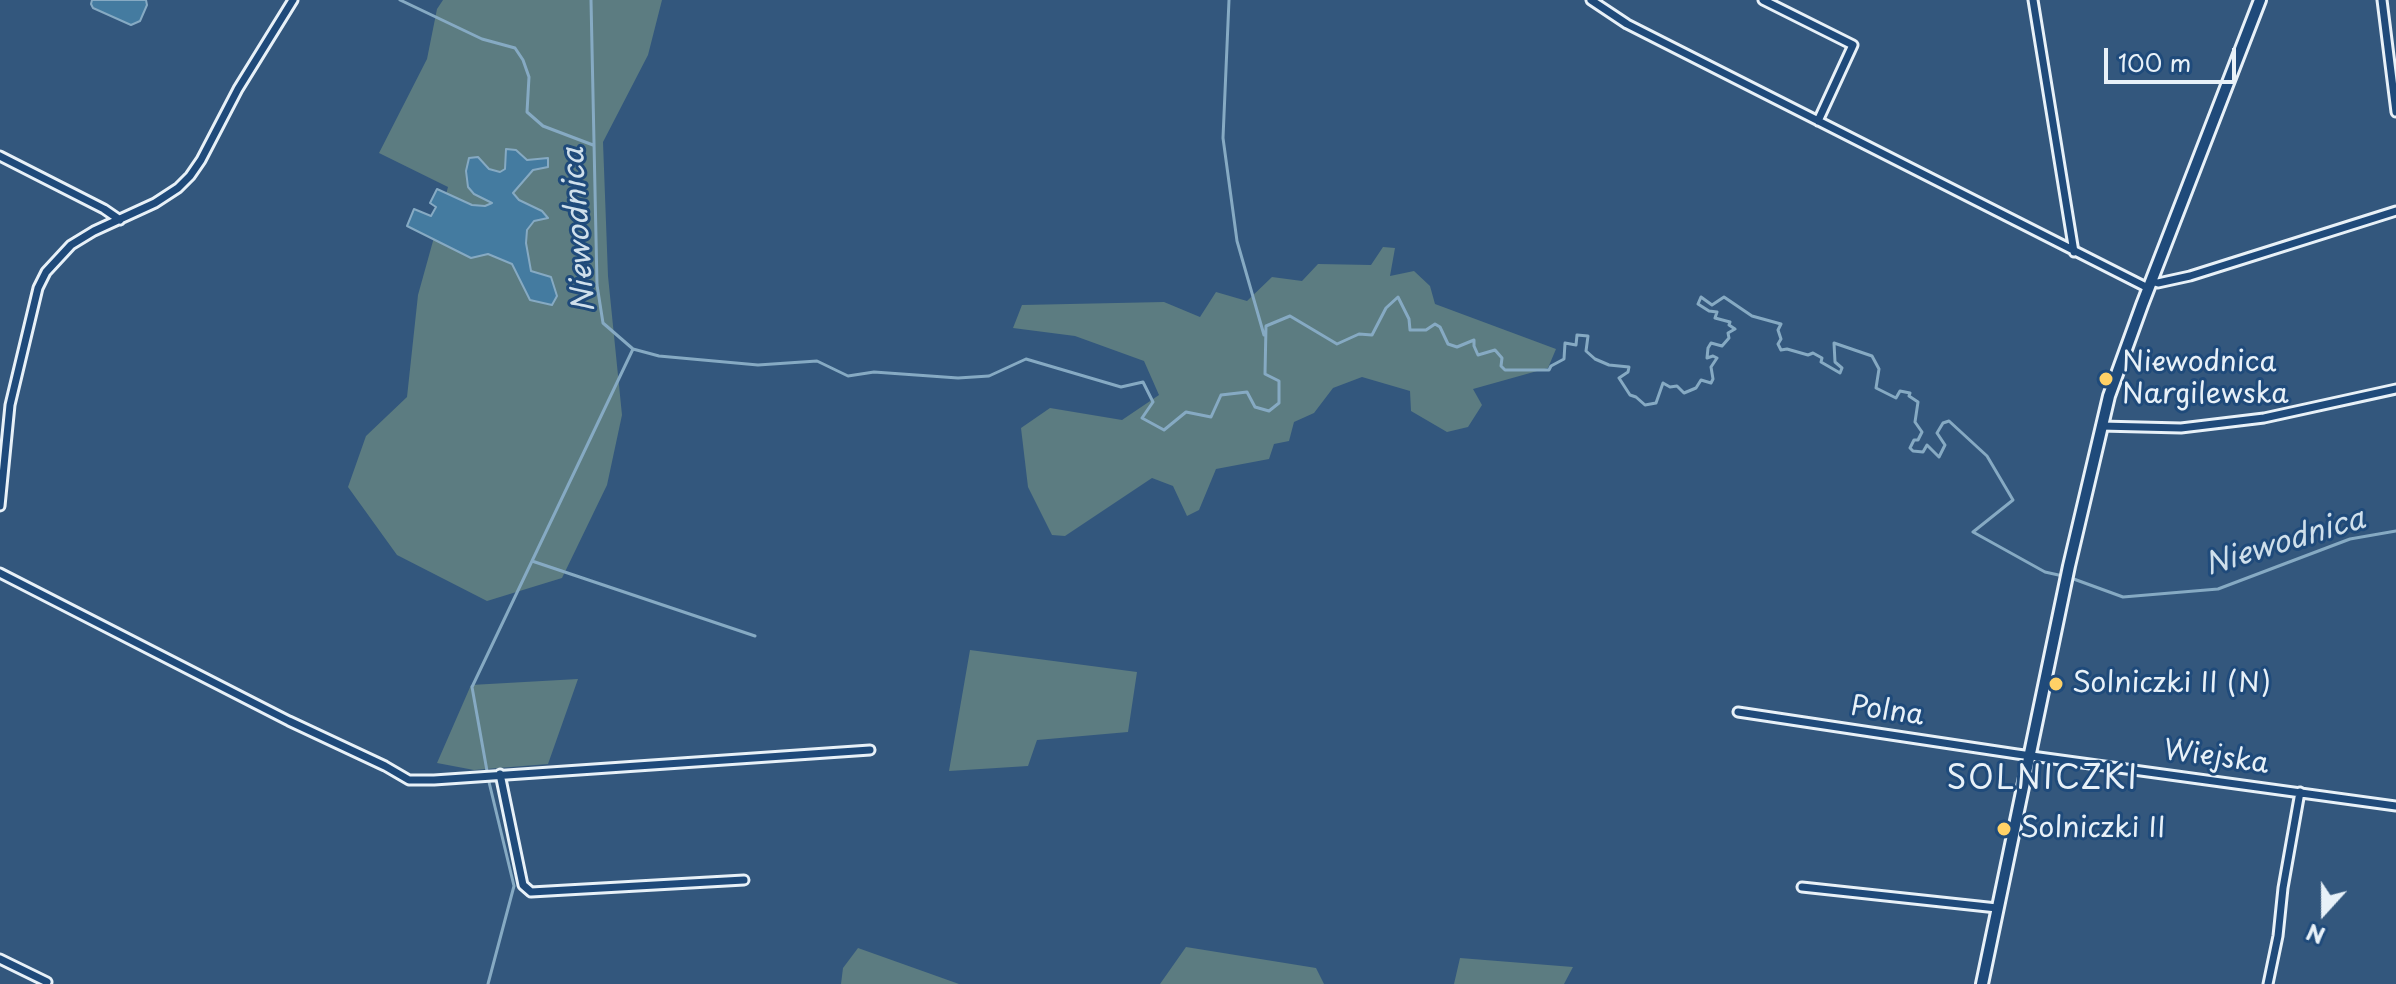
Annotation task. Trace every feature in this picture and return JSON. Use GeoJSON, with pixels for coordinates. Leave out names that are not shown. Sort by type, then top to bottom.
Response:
{"type":"FeatureCollection","features":[{"type":"Feature","properties":{"kind":"street"},"geometry":{"type":"LineString","coordinates":[[0,506],[10,405],[38,288],[46,272],[71,245],[155,203],[190,176],[238,89],[293,0]]}},
{"type":"Feature","properties":{"kind":"street"},"geometry":{"type":"LineString","coordinates":[[1591,0],[1627,24],[2074,252],[2149,285],[2190,276],[2396,211]]}},
{"type":"Feature","properties":{"kind":"street"},"geometry":{"type":"LineString","coordinates":[[1763,0],[1853,45],[1818,121]]}},
{"type":"Feature","properties":{"kind":"street"},"geometry":{"type":"LineString","coordinates":[[2032,0],[2074,252]]}},
{"type":"Feature","properties":{"kind":"street"},"geometry":{"type":"LineString","coordinates":[[1982,984],[2064,587],[2101,426],[2149,285],[2260,0]]}},
{"type":"Feature","properties":{"kind":"street"},"geometry":{"type":"LineString","coordinates":[[2382,0],[2396,112]]}},
{"type":"Feature","properties":{"kind":"street"},"geometry":{"type":"LineString","coordinates":[[0,156],[120,220]]}},
{"type":"Feature","properties":{"kind":"street"},"geometry":{"type":"LineString","coordinates":[[2101,426],[2163,428],[2239,421],[2396,389]]}},
{"type":"Feature","properties":{"kind":"street"},"geometry":{"type":"LineString","coordinates":[[0,573],[409,780],[870,750]]}},
{"type":"Feature","properties":{"kind":"street","name":"Polna"},"geometry":{"type":"LineString","coordinates":[[1738,712],[2029,754]]}},
{"type":"Feature","properties":{"kind":"street","name":"Wiejska"},"geometry":{"type":"LineString","coordinates":[[2029,754],[2396,806]]}},
{"type":"Feature","properties":{"kind":"street"},"geometry":{"type":"LineString","coordinates":[[500,774],[523,885],[531,892],[744,880]]}},
{"type":"Feature","properties":{"kind":"street"},"geometry":{"type":"LineString","coordinates":[[2268,984],[2300,792]]}},
{"type":"Feature","properties":{"kind":"street"},"geometry":{"type":"LineString","coordinates":[[1802,887],[1997,908]]}},
{"type":"Feature","properties":{"kind":"street"},"geometry":{"type":"LineString","coordinates":[[0,959],[47,982]]}},
{"type":"Feature","properties":{"kind":"green space"},"geometry":{"type":"Polygon","coordinates":[[[443,0],[662,0],[648,55],[603,142],[608,276],[622,415],[607,485],[562,578],[487,601],[397,555],[348,487],[366,436],[407,397],[418,295],[448,187],[379,153],[427,59],[437,9],[443,0]]]}},
{"type":"Feature","properties":{"kind":"green space"},"geometry":{"type":"Polygon","coordinates":[[[1383,247],[1395,248],[1390,276],[1414,271],[1430,286],[1435,304],[1556,349],[1548,368],[1473,389],[1482,405],[1468,427],[1447,432],[1411,411],[1410,391],[1362,377],[1333,388],[1314,413],[1294,422],[1289,441],[1274,444],[1269,459],[1216,469],[1199,510],[1187,516],[1173,486],[1152,478],[1065,536],[1052,535],[1028,487],[1021,428],[1050,408],[1122,420],[1159,395],[1144,361],[1075,336],[1013,328],[1022,305],[1164,302],[1200,317],[1216,292],[1247,301],[1272,277],[1302,281],[1318,264],[1371,265],[1383,247]]]}},
{"type":"Feature","properties":{"kind":"green space"},"geometry":{"type":"Polygon","coordinates":[[[970,650],[1137,672],[1128,732],[1037,740],[1028,766],[949,771],[970,650]]]}},
{"type":"Feature","properties":{"kind":"green space"},"geometry":{"type":"Polygon","coordinates":[[[578,679],[548,764],[474,770],[437,763],[471,685],[578,679]]]}},
{"type":"Feature","properties":{"kind":"green space"},"geometry":{"type":"Polygon","coordinates":[[[1186,947],[1316,968],[1324,984],[1160,984],[1186,947]]]}},
{"type":"Feature","properties":{"kind":"green space"},"geometry":{"type":"Polygon","coordinates":[[[858,948],[959,984],[841,984],[843,968],[858,948]]]}},
{"type":"Feature","properties":{"kind":"green space"},"geometry":{"type":"Polygon","coordinates":[[[1460,958],[1573,967],[1564,984],[1454,984],[1460,958]]]}},
{"type":"Feature","properties":{"kind":"water"},"geometry":{"type":"Polygon","coordinates":[[[92,0],[146,0],[147,5],[140,21],[131,25],[93,8],[92,0]]]}},
{"type":"Feature","properties":{"kind":"water"},"geometry":{"type":"Polygon","coordinates":[[[506,149],[516,150],[527,160],[548,158],[548,167],[533,170],[513,193],[548,218],[534,221],[527,230],[526,243],[531,271],[551,277],[557,296],[552,305],[530,300],[512,264],[488,254],[471,258],[407,226],[414,209],[431,216],[436,207],[430,203],[437,189],[472,205],[492,203],[474,194],[468,187],[466,171],[469,158],[478,157],[489,169],[500,172],[505,169],[506,149]]]}},
{"type":"Feature","properties":{"kind":"waterway"},"geometry":{"type":"LineString","coordinates":[[400,0],[482,39],[515,48],[529,77],[527,112],[543,126],[593,145]]}},
{"type":"Feature","properties":{"kind":"waterway","name":"Niewodnica"},"geometry":{"type":"LineString","coordinates":[[591,0],[597,285],[603,323],[633,349],[659,356],[758,365],[817,361],[848,376],[874,372],[958,378],[989,376],[1026,359],[1121,387],[1143,382],[1153,402],[1142,418],[1164,430],[1186,412],[1211,417],[1221,395],[1247,392],[1255,407],[1269,411],[1279,403],[1279,381],[1265,374],[1266,326],[1290,316],[1337,344],[1359,334],[1372,335],[1386,308],[1398,297],[1409,319],[1410,330],[1426,330],[1435,324],[1440,327],[1448,344],[1457,347],[1474,340],[1478,355],[1495,350],[1502,358],[1501,366],[1505,370],[1549,370],[1564,359],[1565,343],[1576,345],[1577,335],[1588,336],[1586,351],[1595,359],[1609,365],[1629,367],[1628,372],[1619,378],[1630,395],[1645,405],[1656,403],[1663,383],[1670,387],[1677,386],[1684,393],[1696,388],[1701,380],[1711,383],[1711,367],[1717,358],[1707,358],[1708,348],[1711,343],[1722,346],[1729,338],[1728,333],[1735,329],[1729,325],[1730,322],[1715,318],[1717,312],[1698,304],[1701,297],[1712,305],[1724,297],[1752,316],[1781,324],[1778,330],[1781,350],[1808,355],[1813,353],[1822,358],[1821,362],[1840,373],[1842,368],[1835,362],[1834,343],[1872,356],[1879,369],[1876,388],[1896,398],[1900,391],[1910,393],[1909,396],[1918,402],[1915,422],[1922,432],[1910,448],[1923,452],[1927,445],[1939,457],[1945,445],[1937,433],[1943,423],[1949,421],[1987,456],[2013,500],[1973,532],[2045,572],[2063,576]]}},
{"type":"Feature","properties":{"kind":"waterway"},"geometry":{"type":"LineString","coordinates":[[1229,0],[1223,138],[1237,241],[1264,335]]}},
{"type":"Feature","properties":{"kind":"waterway"},"geometry":{"type":"LineString","coordinates":[[487,771],[472,687],[633,349]]}},
{"type":"Feature","properties":{"kind":"waterway","name":"Niewodnica"},"geometry":{"type":"LineString","coordinates":[[2071,578],[2123,597],[2218,589],[2350,539],[2396,531]]}},
{"type":"Feature","properties":{"kind":"waterway"},"geometry":{"type":"LineString","coordinates":[[532,561],[755,636]]}},
{"type":"Feature","properties":{"kind":"waterway"},"geometry":{"type":"LineString","coordinates":[[488,984],[514,886],[489,782]]}},
{"type":"Feature","properties":{"kind":"place","name":"Niewodnica Nargilewska"},"geometry":{"type":"Point","coordinates":[2106,379]}},
{"type":"Feature","properties":{"kind":"place","name":"Solniczki II (N)"},"geometry":{"type":"Point","coordinates":[2056,684]}},
{"type":"Feature","properties":{"kind":"place","name":"Solniczki II"},"geometry":{"type":"Point","coordinates":[2004,829]}},
{"type":"Feature","properties":{"kind":"district","name":"SOLNICZKI"},"geometry":{"type":"Point","coordinates":[2043,780]}}]}
